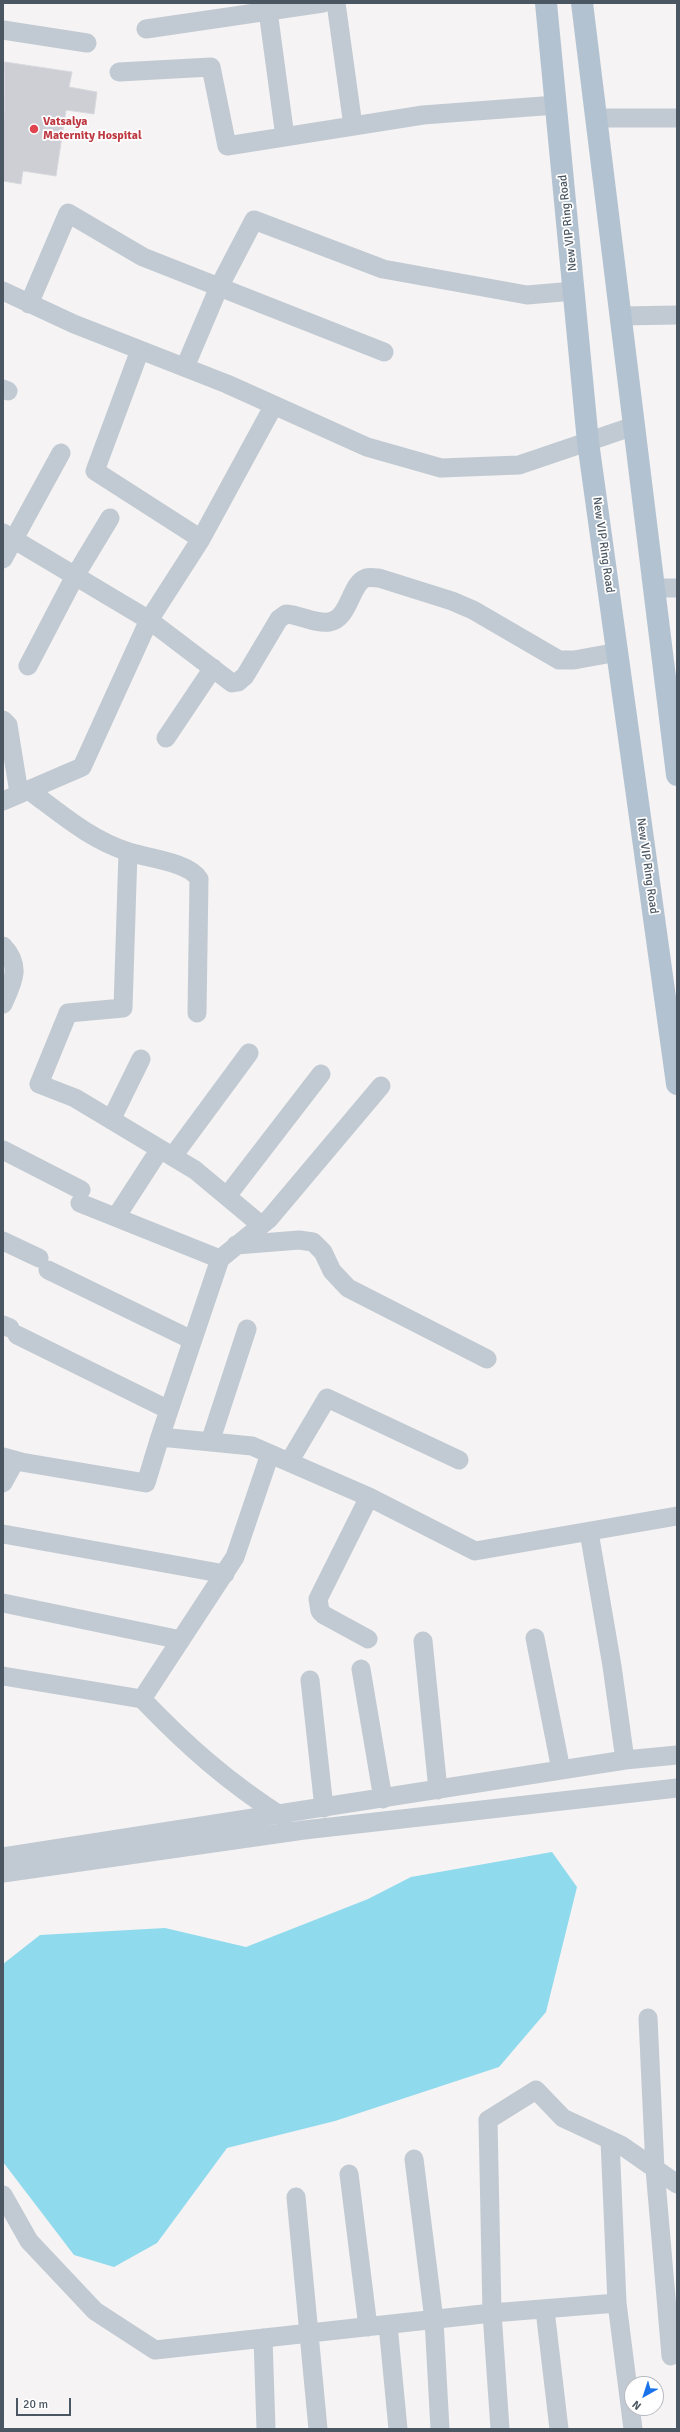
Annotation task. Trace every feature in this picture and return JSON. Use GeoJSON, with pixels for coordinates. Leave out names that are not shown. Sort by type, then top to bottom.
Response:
{"type":"FeatureCollection","features":[{"type":"Feature","properties":{"kind":"main road","name":"New VIP Ring Road"},"geometry":{"type":"LineString","coordinates":[[546,3],[588,442],[677,1084]]}},
{"type":"Feature","properties":{"kind":"main road"},"geometry":{"type":"LineString","coordinates":[[582,3],[677,775]]}},
{"type":"Feature","properties":{"kind":"street"},"geometry":{"type":"LineString","coordinates":[[146,29],[323,3]]}},
{"type":"Feature","properties":{"kind":"street"},"geometry":{"type":"LineString","coordinates":[[336,3],[353,126]]}},
{"type":"Feature","properties":{"kind":"street"},"geometry":{"type":"LineString","coordinates":[[268,11],[285,137]]}},
{"type":"Feature","properties":{"kind":"street"},"geometry":{"type":"LineString","coordinates":[[3,30],[87,43]]}},
{"type":"Feature","properties":{"kind":"street"},"geometry":{"type":"LineString","coordinates":[[119,72],[211,66],[227,146],[423,115],[556,105]]}},
{"type":"Feature","properties":{"kind":"street"},"geometry":{"type":"LineString","coordinates":[[596,118],[677,118]]}},
{"type":"Feature","properties":{"kind":"street"},"geometry":{"type":"LineString","coordinates":[[29,304],[68,213],[144,257],[384,352]]}},
{"type":"Feature","properties":{"kind":"street"},"geometry":{"type":"LineString","coordinates":[[185,368],[219,287],[254,220],[383,269],[526,295],[574,290]]}},
{"type":"Feature","properties":{"kind":"street"},"geometry":{"type":"LineString","coordinates":[[3,292],[74,324],[274,405],[367,447],[441,468],[519,465],[634,426]]}},
{"type":"Feature","properties":{"kind":"street"},"geometry":{"type":"LineString","coordinates":[[621,316],[677,315]]}},
{"type":"Feature","properties":{"kind":"street"},"geometry":{"type":"LineString","coordinates":[[140,350],[96,471],[201,540]]}},
{"type":"Feature","properties":{"kind":"street"},"geometry":{"type":"LineString","coordinates":[[17,795],[82,766],[149,620],[201,540],[274,405]]}},
{"type":"Feature","properties":{"kind":"street"},"geometry":{"type":"LineString","coordinates":[[3,559],[8,536],[61,453]]}},
{"type":"Feature","properties":{"kind":"street"},"geometry":{"type":"LineString","coordinates":[[28,666],[75,576],[110,518]]}},
{"type":"Feature","properties":{"kind":"street"},"geometry":{"type":"LineString","coordinates":[[8,536],[149,620],[232,683],[238,682],[245,676],[279,619],[286,614],[328,622],[336,620],[343,612],[360,582],[366,578],[379,578],[452,601],[473,610],[559,660],[574,660],[618,652]]}},
{"type":"Feature","properties":{"kind":"street"},"geometry":{"type":"LineString","coordinates":[[654,588],[677,588]]}},
{"type":"Feature","properties":{"kind":"street"},"geometry":{"type":"LineString","coordinates":[[166,738],[213,668]]}},
{"type":"Feature","properties":{"kind":"street"},"geometry":{"type":"LineString","coordinates":[[3,720],[8,725],[17,795]]}},
{"type":"Feature","properties":{"kind":"street"},"geometry":{"type":"LineString","coordinates":[[17,795],[82,830],[128,852],[182,867],[195,873],[199,879],[197,1012]]}},
{"type":"Feature","properties":{"kind":"street"},"geometry":{"type":"LineString","coordinates":[[128,852],[123,1008],[68,1013],[39,1084],[75,1098],[195,1170],[261,1225]]}},
{"type":"Feature","properties":{"kind":"street"},"geometry":{"type":"LineString","coordinates":[[3,946],[10,953],[15,967],[15,978],[3,1004]]}},
{"type":"Feature","properties":{"kind":"street"},"geometry":{"type":"LineString","coordinates":[[116,1217],[166,1152],[249,1053]]}},
{"type":"Feature","properties":{"kind":"street"},"geometry":{"type":"LineString","coordinates":[[111,1120],[141,1059]]}},
{"type":"Feature","properties":{"kind":"street"},"geometry":{"type":"LineString","coordinates":[[227,1196],[321,1074]]}},
{"type":"Feature","properties":{"kind":"street"},"geometry":{"type":"LineString","coordinates":[[3,1483],[9,1459],[146,1483],[220,1259],[269,1219],[381,1086]]}},
{"type":"Feature","properties":{"kind":"street"},"geometry":{"type":"LineString","coordinates":[[3,1150],[116,1217],[220,1259]]}},
{"type":"Feature","properties":{"kind":"street"},"geometry":{"type":"LineString","coordinates":[[236,1245],[299,1240],[312,1242],[323,1252],[332,1270],[348,1288],[487,1359]]}},
{"type":"Feature","properties":{"kind":"street"},"geometry":{"type":"LineString","coordinates":[[3,1241],[43,1264],[192,1340]]}},
{"type":"Feature","properties":{"kind":"street"},"geometry":{"type":"LineString","coordinates":[[10,1329],[169,1410]]}},
{"type":"Feature","properties":{"kind":"street"},"geometry":{"type":"LineString","coordinates":[[210,1442],[247,1329]]}},
{"type":"Feature","properties":{"kind":"street"},"geometry":{"type":"LineString","coordinates":[[289,1462],[326,1398],[459,1460]]}},
{"type":"Feature","properties":{"kind":"street"},"geometry":{"type":"LineString","coordinates":[[160,1437],[252,1446],[369,1497],[475,1551],[677,1516]]}},
{"type":"Feature","properties":{"kind":"street"},"geometry":{"type":"LineString","coordinates":[[142,1699],[235,1557],[270,1454]]}},
{"type":"Feature","properties":{"kind":"street"},"geometry":{"type":"LineString","coordinates":[[368,1639],[324,1615],[320,1611],[318,1599],[369,1497]]}},
{"type":"Feature","properties":{"kind":"street"},"geometry":{"type":"LineString","coordinates":[[588,1532],[612,1666],[625,1760]]}},
{"type":"Feature","properties":{"kind":"street"},"geometry":{"type":"LineString","coordinates":[[3,1534],[225,1574]]}},
{"type":"Feature","properties":{"kind":"street"},"geometry":{"type":"LineString","coordinates":[[3,1603],[181,1640]]}},
{"type":"Feature","properties":{"kind":"street"},"geometry":{"type":"LineString","coordinates":[[535,1638],[561,1770]]}},
{"type":"Feature","properties":{"kind":"street"},"geometry":{"type":"LineString","coordinates":[[423,1641],[438,1790]]}},
{"type":"Feature","properties":{"kind":"street"},"geometry":{"type":"LineString","coordinates":[[361,1669],[383,1799]]}},
{"type":"Feature","properties":{"kind":"street"},"geometry":{"type":"LineString","coordinates":[[3,1676],[142,1699],[184,1743],[241,1791],[304,1830]]}},
{"type":"Feature","properties":{"kind":"street"},"geometry":{"type":"LineString","coordinates":[[310,1680],[324,1808]]}},
{"type":"Feature","properties":{"kind":"street"},"geometry":{"type":"LineString","coordinates":[[3,1857],[383,1799],[625,1760],[677,1755]]}},
{"type":"Feature","properties":{"kind":"street"},"geometry":{"type":"LineString","coordinates":[[3,1873],[304,1830],[677,1788]]}},
{"type":"Feature","properties":{"kind":"street"},"geometry":{"type":"LineString","coordinates":[[648,2018],[656,2169],[671,2356]]}},
{"type":"Feature","properties":{"kind":"street"},"geometry":{"type":"LineString","coordinates":[[500,2429],[492,2313],[488,2120],[536,2090],[564,2118],[621,2145],[677,2184]]}},
{"type":"Feature","properties":{"kind":"street"},"geometry":{"type":"LineString","coordinates":[[610,2140],[617,2302],[633,2429]]}},
{"type":"Feature","properties":{"kind":"street"},"geometry":{"type":"LineString","coordinates":[[414,2159],[434,2320],[440,2429]]}},
{"type":"Feature","properties":{"kind":"street"},"geometry":{"type":"LineString","coordinates":[[349,2174],[368,2327]]}},
{"type":"Feature","properties":{"kind":"street"},"geometry":{"type":"LineString","coordinates":[[296,2197],[318,2429]]}},
{"type":"Feature","properties":{"kind":"street"},"geometry":{"type":"LineString","coordinates":[[5,2201],[29,2241],[95,2311],[155,2350],[492,2313],[545,2310],[617,2302]]}},
{"type":"Feature","properties":{"kind":"street"},"geometry":{"type":"LineString","coordinates":[[545,2310],[559,2429]]}},
{"type":"Feature","properties":{"kind":"street"},"geometry":{"type":"LineString","coordinates":[[388,2325],[398,2429]]}},
{"type":"Feature","properties":{"kind":"street"},"geometry":{"type":"LineString","coordinates":[[263,2338],[266,2429]]}},
{"type":"Feature","properties":{"kind":"water"},"geometry":{"type":"Polygon","coordinates":[[[552,1852],[577,1887],[546,2012],[499,2067],[335,2121],[227,2148],[157,2243],[114,2267],[74,2255],[3,2162],[3,1964],[40,1935],[165,1928],[246,1947],[368,1899],[411,1877],[552,1852]]]}},
{"type":"Feature","properties":{"kind":"building"},"geometry":{"type":"Polygon","coordinates":[[[5,62],[72,72],[69,87],[97,92],[94,114],[66,110],[56,176],[23,171],[21,184],[3,181],[5,62]]]}},
{"type":"Feature","properties":{"kind":"place","name":"Vatsalya Maternity Hospital"},"geometry":{"type":"Point","coordinates":[34,129]}}]}
